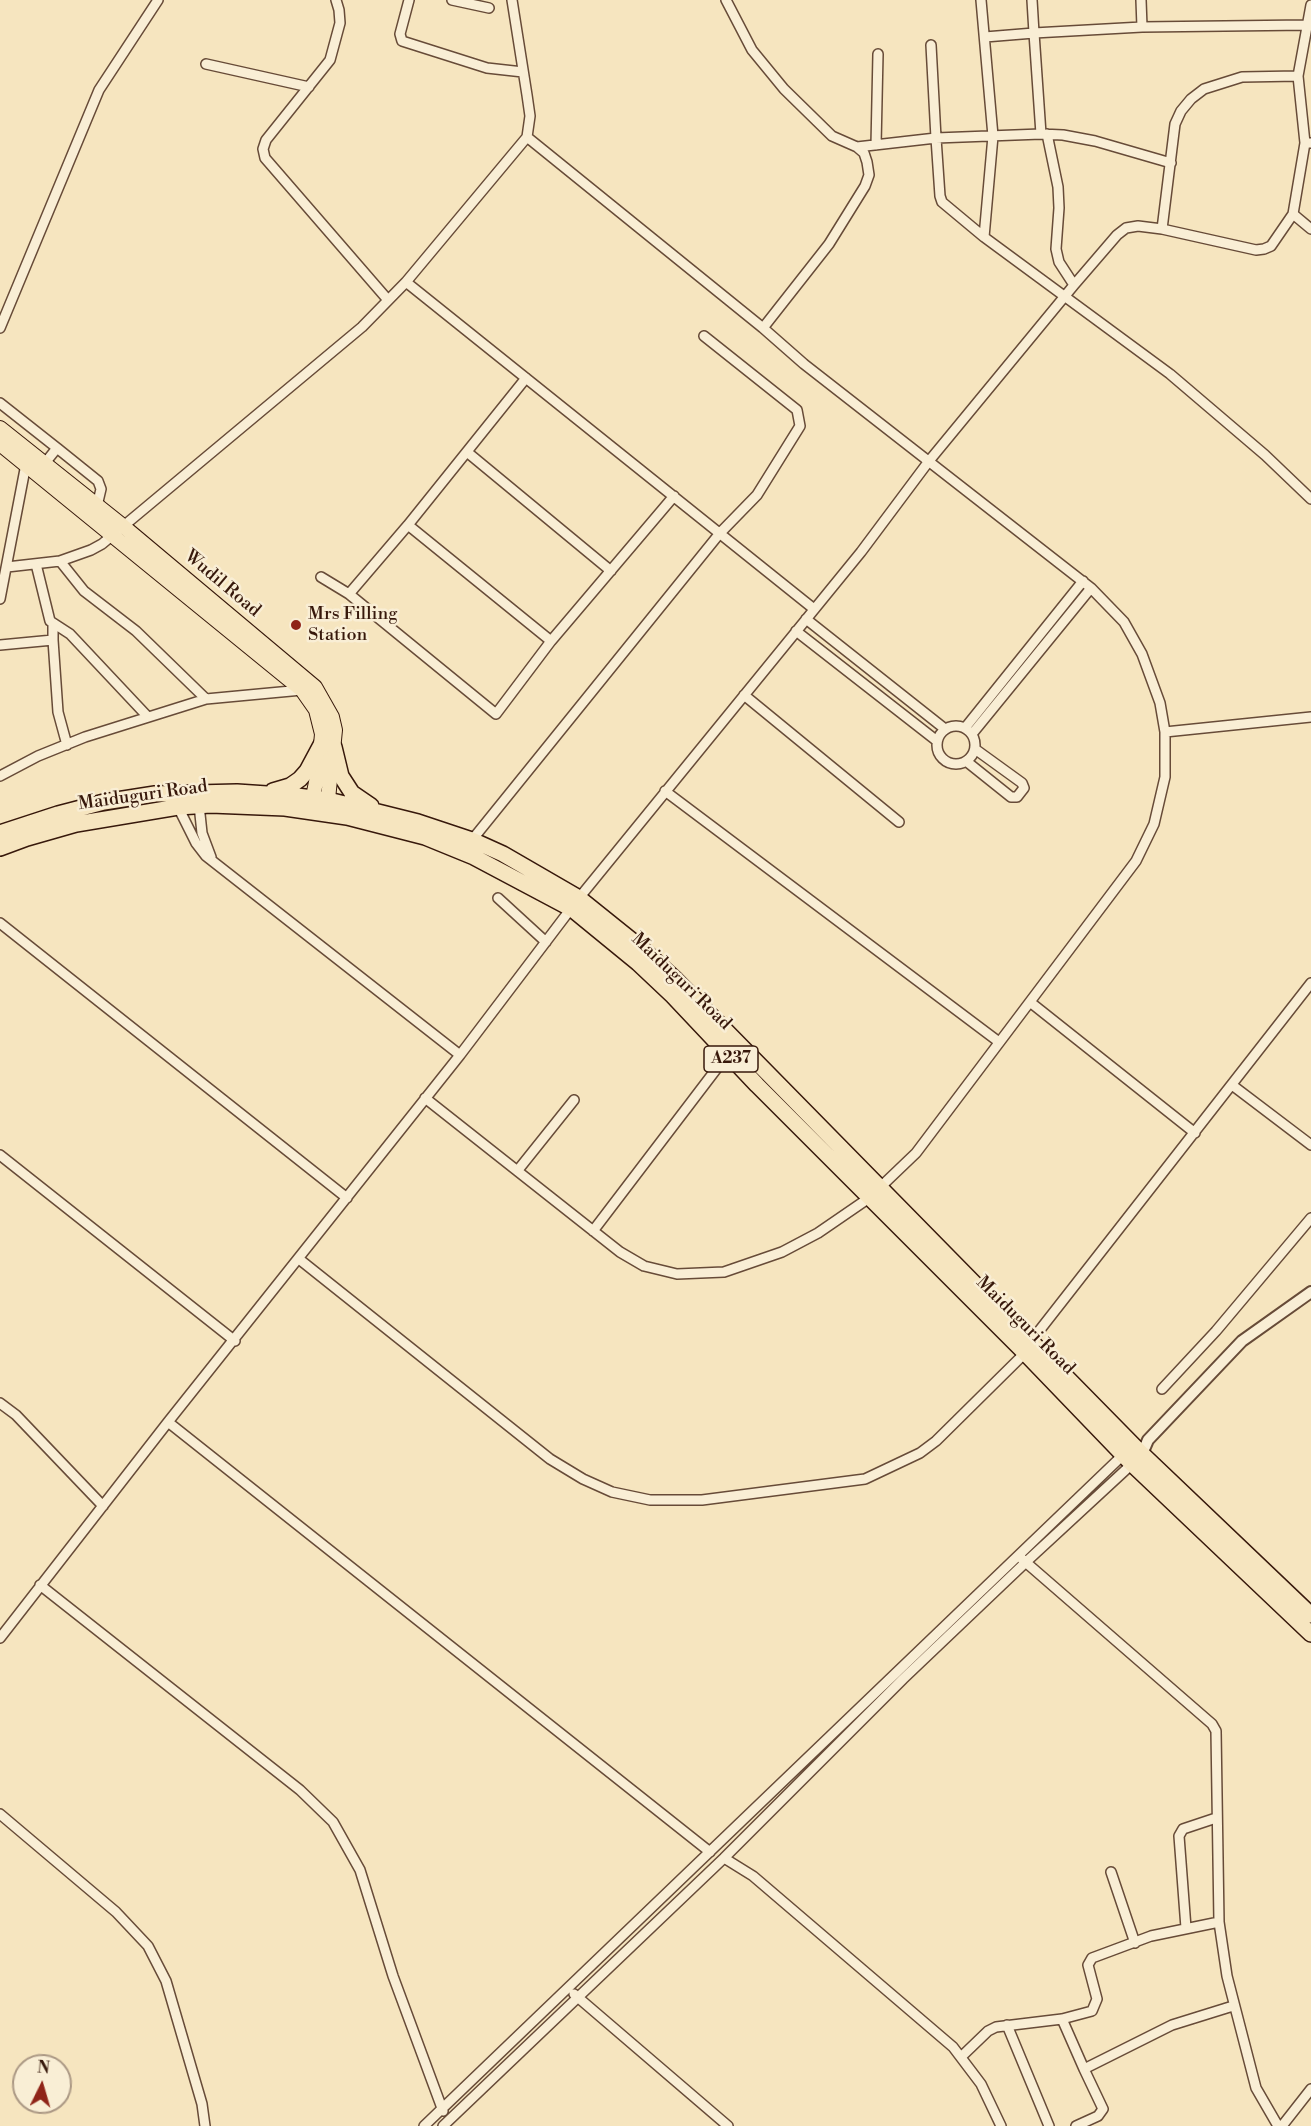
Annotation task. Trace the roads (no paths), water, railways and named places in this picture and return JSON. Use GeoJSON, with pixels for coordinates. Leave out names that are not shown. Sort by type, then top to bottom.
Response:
{"type":"FeatureCollection","features":[{"type":"Feature","properties":{"kind":"highway"},"geometry":{"type":"LineString","coordinates":[[265,793],[290,786],[300,779],[328,745],[341,776],[352,793],[378,812]]}},
{"type":"Feature","properties":{"kind":"highway","name":"Maiduguri Road"},"geometry":{"type":"LineString","coordinates":[[0,833],[104,802],[155,794],[265,793],[311,805],[378,812],[418,822],[472,840],[503,855],[640,947],[676,980],[875,1193],[1136,1452],[1311,1615]]}},
{"type":"Feature","properties":{"kind":"highway","name":"Maiduguri Road"},"geometry":{"type":"LineString","coordinates":[[0,848],[76,824],[178,807],[311,805]]}},
{"type":"Feature","properties":{"kind":"highway","name":"Maiduguri Road"},"geometry":{"type":"LineString","coordinates":[[328,807],[366,821],[425,837],[474,856],[575,903],[673,996],[727,1055],[875,1193]]}},
{"type":"Feature","properties":{"kind":"highway","name":"Maiduguri Road"},"geometry":{"type":"LineString","coordinates":[[1136,1452],[1311,1634]]}},
{"type":"Feature","properties":{"kind":"main road","name":"Wudil Road"},"geometry":{"type":"LineString","coordinates":[[0,428],[97,506],[118,530]]}},
{"type":"Feature","properties":{"kind":"main road","name":"Wudil Road"},"geometry":{"type":"LineString","coordinates":[[2,448],[118,530],[283,665],[315,687],[325,702],[335,729],[328,745],[311,805]]}},
{"type":"Feature","properties":{"kind":"main road","name":"Wudil Road"},"geometry":{"type":"LineString","coordinates":[[283,665],[316,710],[321,722],[328,745],[328,807]]}},
{"type":"Feature","properties":{"kind":"street"},"geometry":{"type":"LineString","coordinates":[[0,328],[99,90],[158,0]]}},
{"type":"Feature","properties":{"kind":"street"},"geometry":{"type":"LineString","coordinates":[[336,0],[340,23],[330,60],[266,140],[263,149],[265,158],[388,300]]}},
{"type":"Feature","properties":{"kind":"street"},"geometry":{"type":"LineString","coordinates":[[409,0],[400,34],[402,41],[487,68],[523,72]]}},
{"type":"Feature","properties":{"kind":"street"},"geometry":{"type":"LineString","coordinates":[[452,0],[489,8]]}},
{"type":"Feature","properties":{"kind":"street"},"geometry":{"type":"LineString","coordinates":[[7,567],[60,561],[91,550],[362,327],[406,282],[527,137],[530,116],[512,0]]}},
{"type":"Feature","properties":{"kind":"street"},"geometry":{"type":"LineString","coordinates":[[726,0],[752,50],[784,88],[828,133],[840,141],[857,147],[864,153],[869,176],[830,244],[763,328]]}},
{"type":"Feature","properties":{"kind":"street"},"geometry":{"type":"LineString","coordinates":[[981,0],[993,136],[984,237]]}},
{"type":"Feature","properties":{"kind":"street"},"geometry":{"type":"LineString","coordinates":[[1032,0],[1044,134],[1058,187],[1056,249],[1059,262],[1074,285]]}},
{"type":"Feature","properties":{"kind":"street"},"geometry":{"type":"LineString","coordinates":[[1141,0],[1142,27]]}},
{"type":"Feature","properties":{"kind":"street"},"geometry":{"type":"LineString","coordinates":[[0,1638],[168,1422],[235,1341],[460,1055],[575,903],[861,552],[929,461],[1117,235],[1126,228],[1138,226],[1162,229],[1256,250],[1271,246],[1293,214],[1308,143],[1298,76],[1311,5]]}},
{"type":"Feature","properties":{"kind":"street"},"geometry":{"type":"LineString","coordinates":[[986,37],[1142,27],[1307,25]]}},
{"type":"Feature","properties":{"kind":"street"},"geometry":{"type":"LineString","coordinates":[[931,45],[942,202],[984,237],[1170,374],[1265,455],[1311,499]]}},
{"type":"Feature","properties":{"kind":"street"},"geometry":{"type":"LineString","coordinates":[[876,144],[878,54]]}},
{"type":"Feature","properties":{"kind":"street"},"geometry":{"type":"LineString","coordinates":[[206,64],[309,87]]}},
{"type":"Feature","properties":{"kind":"street"},"geometry":{"type":"LineString","coordinates":[[1162,229],[1175,124],[1181,111],[1204,89],[1242,77],[1298,76]]}},
{"type":"Feature","properties":{"kind":"street"},"geometry":{"type":"LineString","coordinates":[[857,147],[936,138],[1044,134],[1095,141],[1171,163]]}},
{"type":"Feature","properties":{"kind":"street"},"geometry":{"type":"LineString","coordinates":[[425,1098],[620,1252],[644,1266],[677,1274],[724,1272],[782,1252],[818,1233],[875,1193],[916,1153],[1136,861],[1154,824],[1165,777],[1165,732],[1160,703],[1142,654],[1124,622],[1087,584],[804,364],[763,328],[527,137]]}},
{"type":"Feature","properties":{"kind":"street"},"geometry":{"type":"LineString","coordinates":[[1293,214],[1311,229]]}},
{"type":"Feature","properties":{"kind":"street"},"geometry":{"type":"LineString","coordinates":[[406,282],[814,609]]}},
{"type":"Feature","properties":{"kind":"street"},"geometry":{"type":"LineString","coordinates":[[472,840],[720,533],[757,495],[800,426],[797,410],[704,336]]}},
{"type":"Feature","properties":{"kind":"street"},"geometry":{"type":"LineString","coordinates":[[348,594],[408,525],[526,378]]}},
{"type":"Feature","properties":{"kind":"street"},"geometry":{"type":"LineString","coordinates":[[0,403],[98,481],[100,489],[97,506]]}},
{"type":"Feature","properties":{"kind":"street"},"geometry":{"type":"LineString","coordinates":[[45,463],[57,448]]}},
{"type":"Feature","properties":{"kind":"street"},"geometry":{"type":"LineString","coordinates":[[467,452],[610,571]]}},
{"type":"Feature","properties":{"kind":"street"},"geometry":{"type":"LineString","coordinates":[[0,600],[7,567],[5,548],[26,464]]}},
{"type":"Feature","properties":{"kind":"street"},"geometry":{"type":"LineString","coordinates":[[321,577],[348,594],[496,714],[551,640],[674,496]]}},
{"type":"Feature","properties":{"kind":"street"},"geometry":{"type":"LineString","coordinates":[[408,525],[551,640]]}},
{"type":"Feature","properties":{"kind":"street"},"geometry":{"type":"LineString","coordinates":[[60,561],[84,591],[136,631],[206,699]]}},
{"type":"Feature","properties":{"kind":"street"},"geometry":{"type":"LineString","coordinates":[[36,564],[49,618],[70,634],[148,717]]}},
{"type":"Feature","properties":{"kind":"street"},"geometry":{"type":"LineString","coordinates":[[968,731],[1087,584]]}},
{"type":"Feature","properties":{"kind":"street"},"geometry":{"type":"LineString","coordinates":[[806,619],[945,729]]}},
{"type":"Feature","properties":{"kind":"street"},"geometry":{"type":"LineString","coordinates":[[53,623],[58,712],[67,745]]}},
{"type":"Feature","properties":{"kind":"street"},"geometry":{"type":"LineString","coordinates":[[796,631],[937,741]]}},
{"type":"Feature","properties":{"kind":"street"},"geometry":{"type":"LineString","coordinates":[[0,645],[53,640]]}},
{"type":"Feature","properties":{"kind":"street"},"geometry":{"type":"LineString","coordinates":[[0,776],[38,756],[67,745],[206,699],[302,690]]}},
{"type":"Feature","properties":{"kind":"street"},"geometry":{"type":"LineString","coordinates":[[890,704],[898,693]]}},
{"type":"Feature","properties":{"kind":"street"},"geometry":{"type":"LineString","coordinates":[[744,695],[899,822]]}},
{"type":"Feature","properties":{"kind":"street"},"geometry":{"type":"LineString","coordinates":[[1165,732],[1311,717]]}},
{"type":"Feature","properties":{"kind":"street"},"geometry":{"type":"LineString","coordinates":[[966,761],[1011,797],[1017,797],[1024,788],[1022,783],[975,749],[968,731],[955,726],[945,729],[937,741],[937,751],[943,759],[952,764],[966,761],[975,749]]}},
{"type":"Feature","properties":{"kind":"street"},"geometry":{"type":"LineString","coordinates":[[665,791],[999,1042]]}},
{"type":"Feature","properties":{"kind":"street"},"geometry":{"type":"LineString","coordinates":[[199,805],[202,833],[213,862]]}},
{"type":"Feature","properties":{"kind":"street"},"geometry":{"type":"LineString","coordinates":[[178,807],[196,843],[206,856],[460,1055]]}},
{"type":"Feature","properties":{"kind":"street"},"geometry":{"type":"LineString","coordinates":[[498,898],[546,942]]}},
{"type":"Feature","properties":{"kind":"street"},"geometry":{"type":"LineString","coordinates":[[0,922],[347,1198]]}},
{"type":"Feature","properties":{"kind":"street"},"geometry":{"type":"LineString","coordinates":[[299,1259],[550,1459],[583,1479],[612,1492],[650,1500],[702,1500],[865,1479],[920,1453],[936,1442],[1029,1347],[1311,983]]}},
{"type":"Feature","properties":{"kind":"street"},"geometry":{"type":"LineString","coordinates":[[1030,1002],[1195,1133]]}},
{"type":"Feature","properties":{"kind":"street"},"geometry":{"type":"LineString","coordinates":[[593,1231],[727,1055]]}},
{"type":"Feature","properties":{"kind":"street"},"geometry":{"type":"LineString","coordinates":[[1232,1085],[1311,1145]]}},
{"type":"Feature","properties":{"kind":"street"},"geometry":{"type":"LineString","coordinates":[[518,1170],[574,1100]]}},
{"type":"Feature","properties":{"kind":"street"},"geometry":{"type":"LineString","coordinates":[[0,1155],[235,1341]]}},
{"type":"Feature","properties":{"kind":"street"},"geometry":{"type":"LineString","coordinates":[[1162,1389],[1216,1331],[1311,1218]]}},
{"type":"Feature","properties":{"kind":"street"},"geometry":{"type":"LineString","coordinates":[[424,2126],[710,1852],[1136,1452],[1242,1341],[1311,1292]]}},
{"type":"Feature","properties":{"kind":"street"},"geometry":{"type":"LineString","coordinates":[[0,1403],[16,1415],[103,1506]]}},
{"type":"Feature","properties":{"kind":"street"},"geometry":{"type":"LineString","coordinates":[[168,1422],[710,1852]]}},
{"type":"Feature","properties":{"kind":"street"},"geometry":{"type":"LineString","coordinates":[[1022,1559],[1212,1724],[1216,1731],[1219,1922],[1233,2006],[1256,2088],[1280,2126],[1311,2089]]}},
{"type":"Feature","properties":{"kind":"street"},"geometry":{"type":"LineString","coordinates":[[445,2124],[724,1858],[1022,1559]]}},
{"type":"Feature","properties":{"kind":"street"},"geometry":{"type":"LineString","coordinates":[[40,1585],[300,1790],[333,1822],[360,1870],[393,1976],[442,2109],[445,2124]]}},
{"type":"Feature","properties":{"kind":"street"},"geometry":{"type":"LineString","coordinates":[[0,1814],[116,1912],[148,1946],[166,1981],[202,2104],[205,2126]]}},
{"type":"Feature","properties":{"kind":"street"},"geometry":{"type":"LineString","coordinates":[[1186,1928],[1179,1836],[1183,1829],[1216,1818]]}},
{"type":"Feature","properties":{"kind":"street"},"geometry":{"type":"LineString","coordinates":[[724,1858],[753,1876],[953,2047],[981,2084],[1001,2126]]}},
{"type":"Feature","properties":{"kind":"street"},"geometry":{"type":"LineString","coordinates":[[1111,1872],[1135,1942]]}},
{"type":"Feature","properties":{"kind":"street"},"geometry":{"type":"LineString","coordinates":[[961,2057],[988,2031],[1007,2025],[1033,2024],[1062,2019],[1092,2010],[1097,1999],[1088,1965],[1090,1960],[1151,1936],[1219,1922]]}},
{"type":"Feature","properties":{"kind":"street"},"geometry":{"type":"LineString","coordinates":[[568,1988],[728,2126]]}},
{"type":"Feature","properties":{"kind":"street"},"geometry":{"type":"LineString","coordinates":[[1084,2069],[1172,2025],[1233,2006]]}},
{"type":"Feature","properties":{"kind":"street"},"geometry":{"type":"LineString","coordinates":[[1062,2019],[1103,2109],[1098,2116],[1076,2126]]}},
{"type":"Feature","properties":{"kind":"street"},"geometry":{"type":"LineString","coordinates":[[1007,2025],[1048,2126]]}},
{"type":"Feature","properties":{"kind":"place","name":"Mrs Filling Station"},"geometry":{"type":"Point","coordinates":[296,625]}}]}
